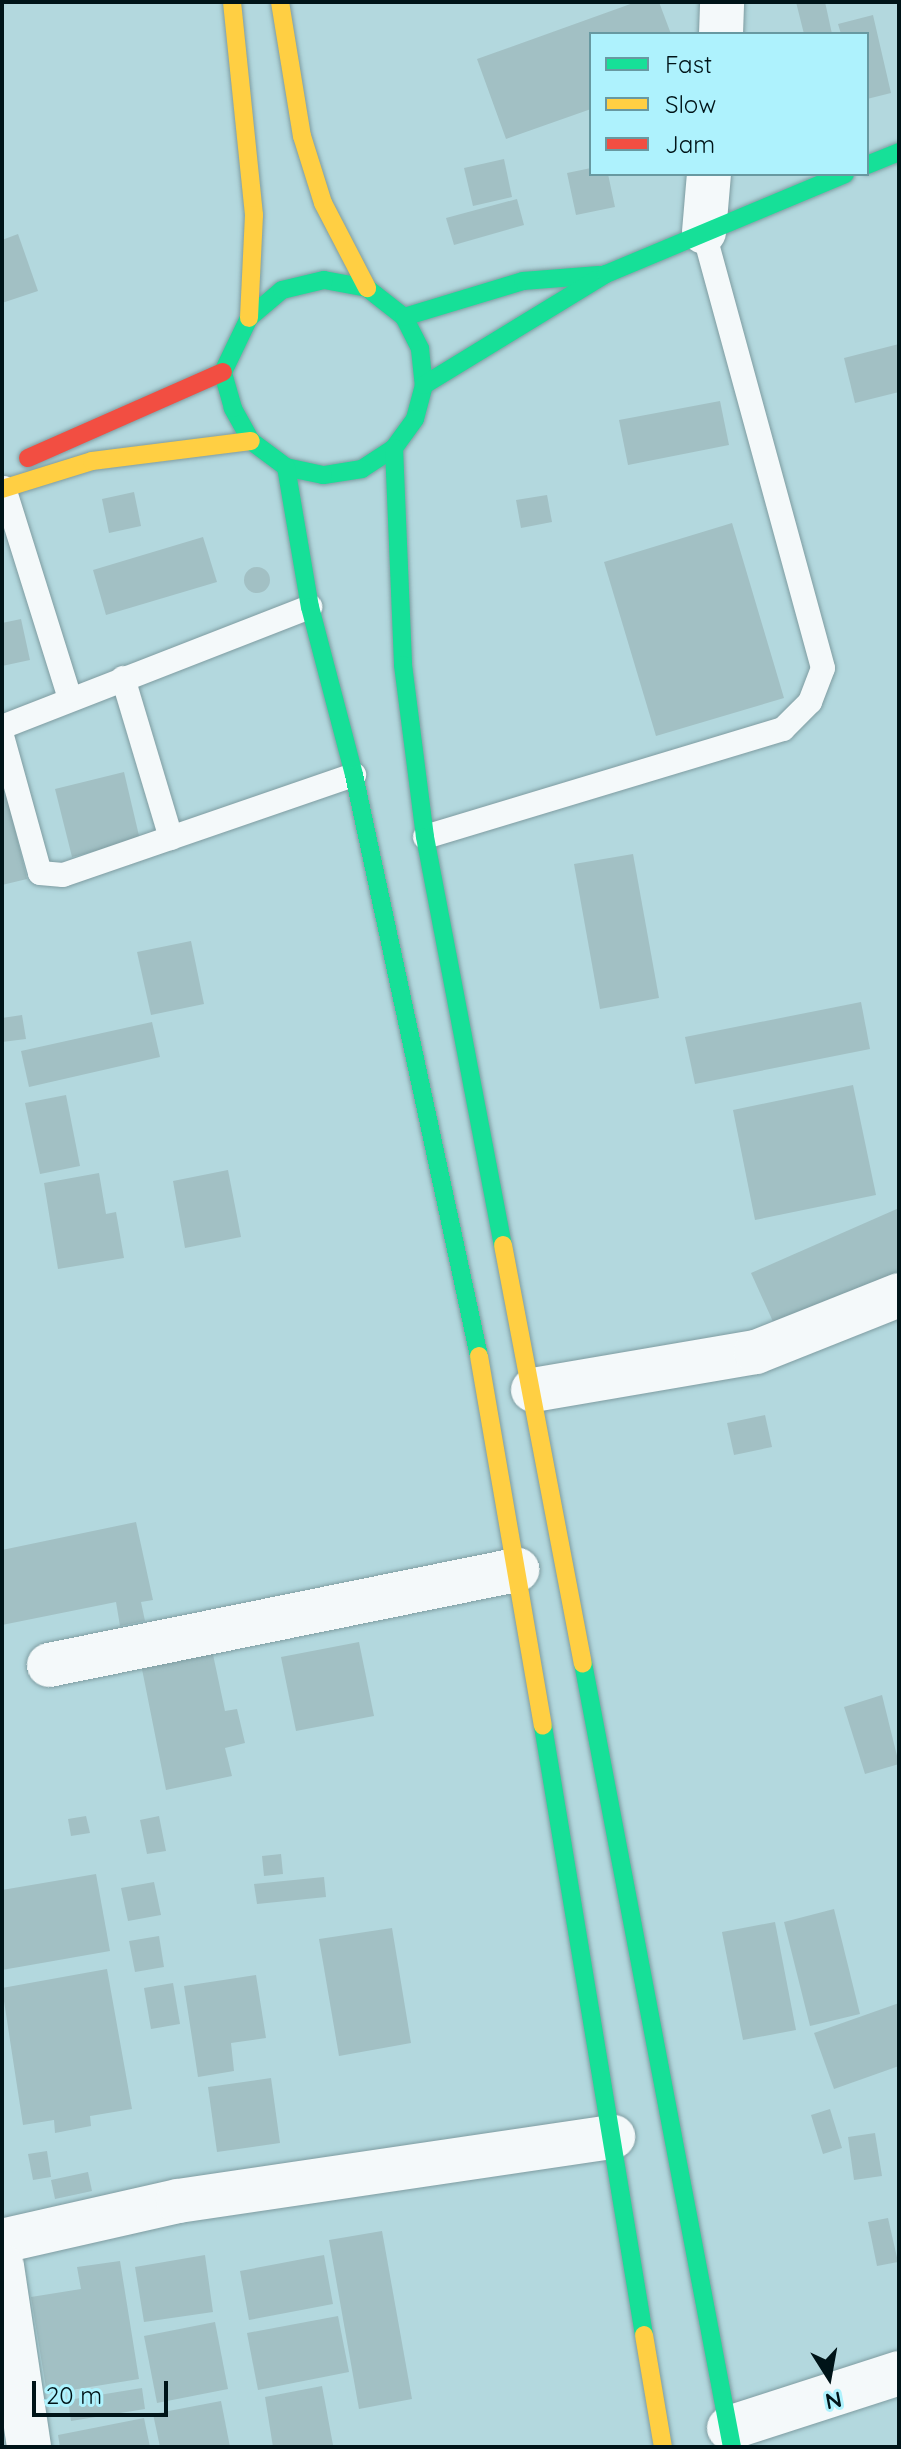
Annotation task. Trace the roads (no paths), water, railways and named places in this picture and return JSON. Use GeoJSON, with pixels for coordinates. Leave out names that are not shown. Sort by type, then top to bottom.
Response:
{"type":"FeatureCollection","features":[{"type":"Feature","properties":{"kind":"main road"},"geometry":{"type":"LineString","coordinates":[[3,488],[32,454],[223,372],[249,318],[254,215],[232,2]]}},
{"type":"Feature","properties":{"kind":"main road"},"geometry":{"type":"LineString","coordinates":[[223,372],[233,408],[251,441],[286,467],[323,475],[362,469],[394,448],[415,419],[424,385],[420,349],[404,317],[367,288],[323,203],[302,136],[280,2]]}},
{"type":"Feature","properties":{"kind":"main road"},"geometry":{"type":"LineString","coordinates":[[869,164],[899,152]]}},
{"type":"Feature","properties":{"kind":"main road"},"geometry":{"type":"LineString","coordinates":[[424,385],[606,274],[840,176]]}},
{"type":"Feature","properties":{"kind":"main road"},"geometry":{"type":"LineString","coordinates":[[404,317],[523,281],[606,274]]}},
{"type":"Feature","properties":{"kind":"main road"},"geometry":{"type":"LineString","coordinates":[[249,318],[282,290],[324,280],[367,288]]}},
{"type":"Feature","properties":{"kind":"main road"},"geometry":{"type":"LineString","coordinates":[[3,488],[92,461],[251,441]]}},
{"type":"Feature","properties":{"kind":"main road"},"geometry":{"type":"LineString","coordinates":[[394,448],[403,665],[425,837],[731,2438]]}},
{"type":"Feature","properties":{"kind":"main road"},"geometry":{"type":"LineString","coordinates":[[286,467],[310,607],[354,775],[489,1404],[663,2447]]}},
{"type":"Feature","properties":{"kind":"street"},"geometry":{"type":"LineString","coordinates":[[721,32],[722,2]]}},
{"type":"Feature","properties":{"kind":"street"},"geometry":{"type":"LineString","coordinates":[[704,232],[709,176]]}},
{"type":"Feature","properties":{"kind":"street"},"geometry":{"type":"LineString","coordinates":[[533,1390],[756,1352],[899,1295]]}},
{"type":"Feature","properties":{"kind":"street"},"geometry":{"type":"LineString","coordinates":[[49,1665],[517,1570]]}},
{"type":"Feature","properties":{"kind":"street"},"geometry":{"type":"LineString","coordinates":[[2,2241],[178,2201],[613,2137]]}},
{"type":"Feature","properties":{"kind":"street"},"geometry":{"type":"LineString","coordinates":[[2,2266],[29,2447]]}},
{"type":"Feature","properties":{"kind":"street"},"geometry":{"type":"LineString","coordinates":[[731,2438],[899,2373]]}},
{"type":"Feature","properties":{"kind":"lane"},"geometry":{"type":"LineString","coordinates":[[425,837],[783,729],[810,702],[823,668],[704,232]]}},
{"type":"Feature","properties":{"kind":"lane"},"geometry":{"type":"LineString","coordinates":[[3,488],[70,698]]}},
{"type":"Feature","properties":{"kind":"lane"},"geometry":{"type":"LineString","coordinates":[[2,727],[310,607]]}},
{"type":"Feature","properties":{"kind":"lane"},"geometry":{"type":"LineString","coordinates":[[123,678],[171,838]]}},
{"type":"Feature","properties":{"kind":"lane"},"geometry":{"type":"LineString","coordinates":[[2,736],[40,873],[63,875],[354,775]]}}]}
